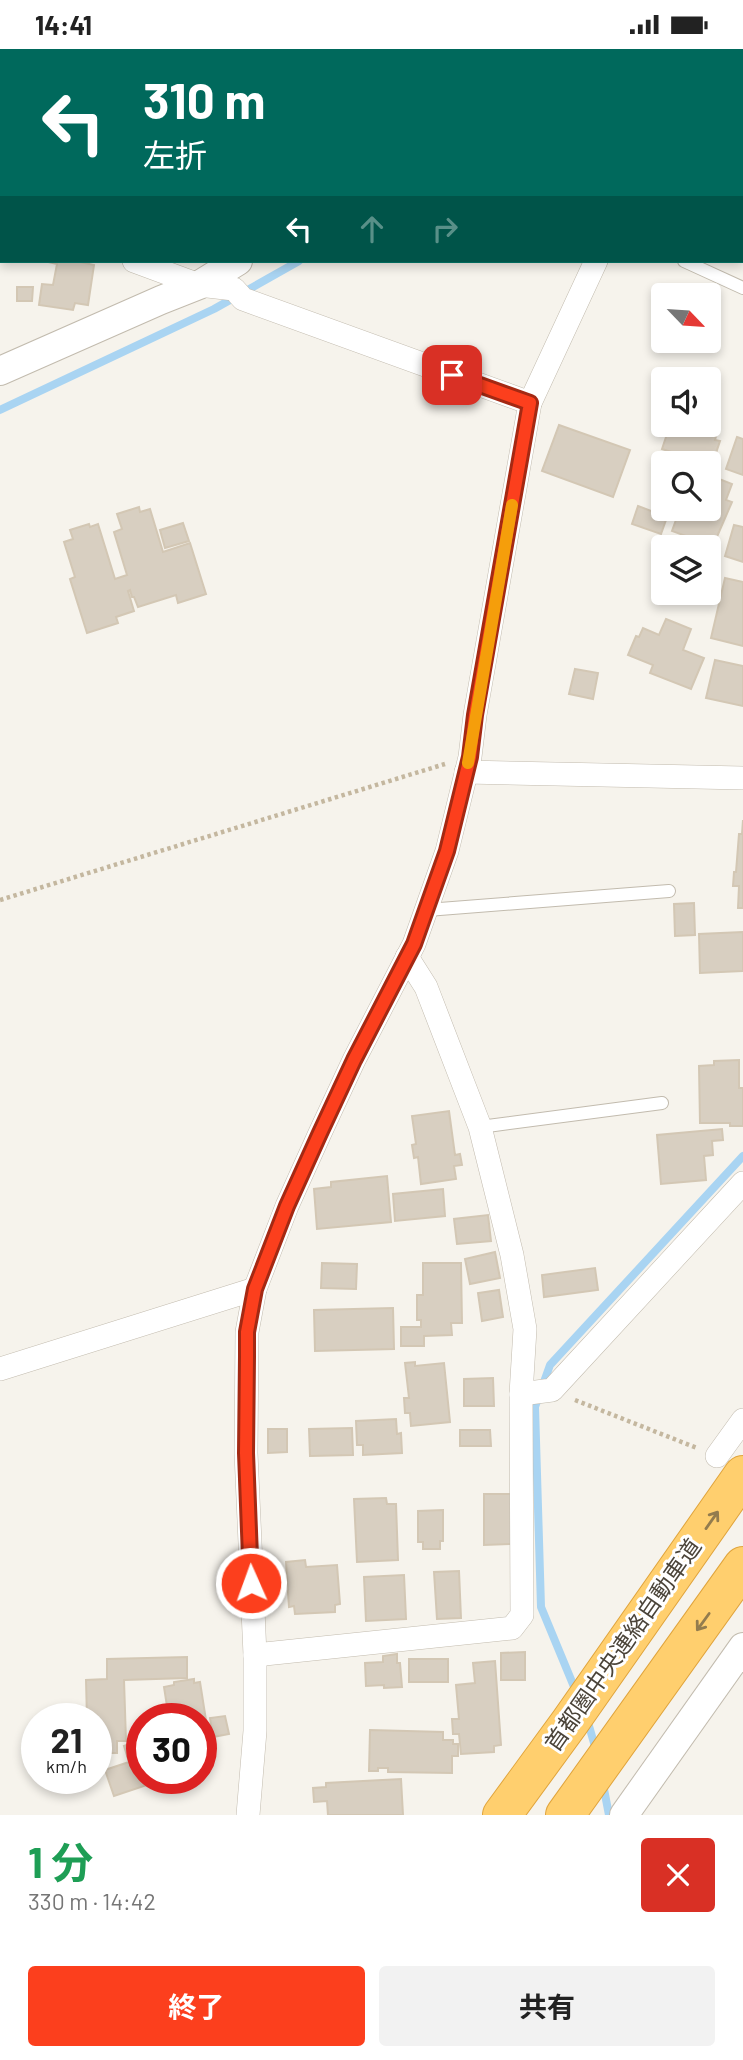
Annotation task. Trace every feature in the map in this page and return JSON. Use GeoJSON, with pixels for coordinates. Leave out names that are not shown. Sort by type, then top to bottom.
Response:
{"type":"FeatureCollection","features":[{"type":"Feature","properties":{"kind":"highway","name":"首都圏中央連絡自動車道"},"geometry":{"type":"LineString","coordinates":[[502,1815],[570,1721],[730,1466]]}},
{"type":"Feature","properties":{"kind":"highway"},"geometry":{"type":"LineString","coordinates":[[565,1815],[743,1566]]}},
{"type":"Feature","properties":{"kind":"street"},"geometry":{"type":"LineString","coordinates":[[139,263],[199,285],[239,294],[530,403]]}},
{"type":"Feature","properties":{"kind":"street"},"geometry":{"type":"LineString","coordinates":[[0,371],[199,285],[235,263]]}},
{"type":"Feature","properties":{"kind":"street"},"geometry":{"type":"LineString","coordinates":[[248,1815],[255,1731],[255,1655],[246,1453],[247,1332],[255,1289],[287,1206],[320,1133],[414,944],[447,851],[468,764],[530,403],[595,263]]}},
{"type":"Feature","properties":{"kind":"street"},"geometry":{"type":"LineString","coordinates":[[468,764],[743,778]]}},
{"type":"Feature","properties":{"kind":"street"},"geometry":{"type":"LineString","coordinates":[[255,1655],[512,1629],[522,1615],[521,1394],[524,1329],[512,1255],[480,1127],[426,987],[407,957]]}},
{"type":"Feature","properties":{"kind":"street"},"geometry":{"type":"LineString","coordinates":[[521,1394],[552,1390],[743,1183]]}},
{"type":"Feature","properties":{"kind":"street"},"geometry":{"type":"LineString","coordinates":[[0,1369],[255,1289]]}},
{"type":"Feature","properties":{"kind":"street"},"geometry":{"type":"LineString","coordinates":[[730,1466],[743,1420]]}},
{"type":"Feature","properties":{"kind":"street"},"geometry":{"type":"LineString","coordinates":[[624,1815],[743,1647]]}},
{"type":"Feature","properties":{"kind":"lane"},"geometry":{"type":"LineString","coordinates":[[688,263],[743,288]]}},
{"type":"Feature","properties":{"kind":"lane"},"geometry":{"type":"LineString","coordinates":[[427,910],[669,891]]}},
{"type":"Feature","properties":{"kind":"lane"},"geometry":{"type":"LineString","coordinates":[[480,1127],[662,1103]]}},
{"type":"Feature","properties":{"kind":"path"},"geometry":{"type":"LineString","coordinates":[[0,900],[468,764]]}},
{"type":"Feature","properties":{"kind":"path"},"geometry":{"type":"LineString","coordinates":[[552,1390],[730,1466]]}},
{"type":"Feature","properties":{"kind":"building"},"geometry":{"type":"Polygon","coordinates":[[[52,263],[94,265],[88,305],[75,303],[73,310],[39,305],[42,284],[53,285],[57,264],[52,263]]]}},
{"type":"Feature","properties":{"kind":"building"},"geometry":{"type":"Polygon","coordinates":[[[17,287],[33,287],[32,301],[17,301],[17,287]]]}},
{"type":"Feature","properties":{"kind":"building"},"geometry":{"type":"Polygon","coordinates":[[[559,425],[630,450],[613,497],[542,471],[559,425]]]}},
{"type":"Feature","properties":{"kind":"building"},"geometry":{"type":"Polygon","coordinates":[[[666,437],[716,437],[715,440],[720,441],[717,451],[662,449],[666,437]]]}},
{"type":"Feature","properties":{"kind":"building"},"geometry":{"type":"Polygon","coordinates":[[[737,437],[743,439],[743,475],[726,469],[737,437]]]}},
{"type":"Feature","properties":{"kind":"building"},"geometry":{"type":"Polygon","coordinates":[[[721,480],[732,484],[726,500],[732,502],[718,535],[683,535],[672,531],[676,521],[721,521],[721,480]]]}},
{"type":"Feature","properties":{"kind":"building"},"geometry":{"type":"Polygon","coordinates":[[[638,506],[651,511],[651,521],[666,521],[661,534],[632,524],[638,506]]]}},
{"type":"Feature","properties":{"kind":"building"},"geometry":{"type":"Polygon","coordinates":[[[139,507],[140,512],[150,509],[163,552],[190,543],[206,594],[178,603],[176,595],[138,607],[130,590],[128,591],[134,611],[116,617],[118,623],[87,633],[70,579],[75,577],[64,542],[73,539],[70,530],[98,524],[115,579],[127,575],[114,532],[122,529],[117,514],[139,507]]]}},
{"type":"Feature","properties":{"kind":"building"},"geometry":{"type":"Polygon","coordinates":[[[183,523],[189,541],[165,548],[160,530],[183,523]]]}},
{"type":"Feature","properties":{"kind":"building"},"geometry":{"type":"Polygon","coordinates":[[[734,525],[743,527],[743,562],[725,556],[734,525]]]}},
{"type":"Feature","properties":{"kind":"building"},"geometry":{"type":"Polygon","coordinates":[[[725,578],[743,582],[743,646],[711,638],[719,605],[721,605],[725,578]]]}},
{"type":"Feature","properties":{"kind":"building"},"geometry":{"type":"Polygon","coordinates":[[[666,619],[691,629],[683,650],[704,658],[691,689],[650,673],[653,665],[628,655],[636,636],[639,637],[643,628],[659,635],[666,619]]]}},
{"type":"Feature","properties":{"kind":"building"},"geometry":{"type":"Polygon","coordinates":[[[715,660],[743,666],[743,706],[706,698],[715,660]]]}},
{"type":"Feature","properties":{"kind":"building"},"geometry":{"type":"Polygon","coordinates":[[[575,669],[598,673],[593,699],[569,694],[575,669]]]}},
{"type":"Feature","properties":{"kind":"building"},"geometry":{"type":"Polygon","coordinates":[[[743,820],[743,908],[738,908],[739,886],[733,886],[743,820]]]}},
{"type":"Feature","properties":{"kind":"building"},"geometry":{"type":"Polygon","coordinates":[[[694,903],[695,935],[675,936],[674,904],[694,903]]]}},
{"type":"Feature","properties":{"kind":"building"},"geometry":{"type":"Polygon","coordinates":[[[743,932],[743,971],[700,973],[699,934],[743,932]]]}},
{"type":"Feature","properties":{"kind":"building"},"geometry":{"type":"Polygon","coordinates":[[[739,1060],[739,1088],[743,1088],[743,1126],[700,1123],[699,1066],[714,1065],[714,1061],[739,1060]]]}},
{"type":"Feature","properties":{"kind":"building"},"geometry":{"type":"Polygon","coordinates":[[[449,1111],[455,1155],[460,1154],[462,1165],[454,1166],[456,1179],[421,1184],[418,1157],[414,1158],[412,1145],[416,1144],[412,1116],[449,1111]]]}},
{"type":"Feature","properties":{"kind":"building"},"geometry":{"type":"Polygon","coordinates":[[[722,1129],[723,1140],[712,1141],[713,1155],[704,1156],[706,1180],[661,1184],[657,1135],[722,1129]]]}},
{"type":"Feature","properties":{"kind":"building"},"geometry":{"type":"Polygon","coordinates":[[[387,1176],[391,1222],[317,1229],[314,1189],[331,1187],[331,1182],[387,1176]]]}},
{"type":"Feature","properties":{"kind":"building"},"geometry":{"type":"Polygon","coordinates":[[[443,1189],[445,1216],[395,1221],[393,1194],[443,1189]]]}},
{"type":"Feature","properties":{"kind":"building"},"geometry":{"type":"Polygon","coordinates":[[[488,1215],[491,1241],[457,1244],[454,1219],[488,1215]]]}},
{"type":"Feature","properties":{"kind":"building"},"geometry":{"type":"Polygon","coordinates":[[[495,1252],[500,1278],[470,1284],[465,1259],[495,1252]]]}},
{"type":"Feature","properties":{"kind":"building"},"geometry":{"type":"Polygon","coordinates":[[[322,1263],[357,1264],[356,1289],[321,1288],[322,1263]]]}},
{"type":"Feature","properties":{"kind":"building"},"geometry":{"type":"Polygon","coordinates":[[[423,1263],[461,1263],[462,1323],[451,1323],[452,1335],[424,1336],[424,1346],[401,1346],[401,1327],[421,1327],[421,1320],[417,1320],[417,1295],[423,1295],[423,1263]]]}},
{"type":"Feature","properties":{"kind":"building"},"geometry":{"type":"Polygon","coordinates":[[[595,1268],[598,1290],[544,1297],[542,1275],[595,1268]]]}},
{"type":"Feature","properties":{"kind":"building"},"geometry":{"type":"Polygon","coordinates":[[[499,1290],[503,1317],[482,1321],[478,1293],[499,1290]]]}},
{"type":"Feature","properties":{"kind":"building"},"geometry":{"type":"Polygon","coordinates":[[[393,1308],[394,1349],[315,1351],[314,1310],[393,1308]]]}},
{"type":"Feature","properties":{"kind":"building"},"geometry":{"type":"Polygon","coordinates":[[[415,1362],[415,1366],[444,1363],[450,1422],[411,1426],[410,1413],[405,1413],[404,1398],[409,1398],[405,1363],[415,1362]]]}},
{"type":"Feature","properties":{"kind":"building"},"geometry":{"type":"Polygon","coordinates":[[[493,1378],[494,1406],[464,1406],[464,1379],[493,1378]]]}},
{"type":"Feature","properties":{"kind":"building"},"geometry":{"type":"Polygon","coordinates":[[[396,1419],[397,1434],[401,1433],[402,1453],[363,1455],[363,1445],[357,1445],[356,1421],[396,1419]]]}},
{"type":"Feature","properties":{"kind":"building"},"geometry":{"type":"Polygon","coordinates":[[[352,1428],[353,1455],[310,1456],[309,1429],[352,1428]]]}},
{"type":"Feature","properties":{"kind":"building"},"geometry":{"type":"Polygon","coordinates":[[[268,1429],[287,1429],[287,1452],[268,1453],[268,1429]]]}},
{"type":"Feature","properties":{"kind":"building"},"geometry":{"type":"Polygon","coordinates":[[[460,1430],[490,1430],[491,1446],[460,1446],[460,1430]]]}},
{"type":"Feature","properties":{"kind":"building"},"geometry":{"type":"Polygon","coordinates":[[[484,1494],[511,1494],[511,1544],[484,1545],[484,1494]]]}},
{"type":"Feature","properties":{"kind":"building"},"geometry":{"type":"Polygon","coordinates":[[[386,1498],[387,1504],[396,1504],[398,1560],[357,1562],[354,1499],[386,1498]]]}},
{"type":"Feature","properties":{"kind":"building"},"geometry":{"type":"Polygon","coordinates":[[[443,1510],[443,1541],[440,1541],[440,1549],[423,1549],[423,1542],[418,1542],[418,1511],[443,1510]]]}},
{"type":"Feature","properties":{"kind":"building"},"geometry":{"type":"Polygon","coordinates":[[[305,1560],[306,1567],[337,1565],[340,1604],[335,1605],[335,1612],[295,1614],[294,1606],[289,1607],[286,1562],[305,1560]]]}},
{"type":"Feature","properties":{"kind":"building"},"geometry":{"type":"Polygon","coordinates":[[[459,1571],[461,1618],[437,1619],[434,1572],[459,1571]]]}},
{"type":"Feature","properties":{"kind":"building"},"geometry":{"type":"Polygon","coordinates":[[[404,1575],[406,1619],[366,1621],[364,1577],[404,1575]]]}},
{"type":"Feature","properties":{"kind":"building"},"geometry":{"type":"Polygon","coordinates":[[[525,1652],[525,1680],[501,1680],[501,1653],[525,1652]]]}},
{"type":"Feature","properties":{"kind":"building"},"geometry":{"type":"Polygon","coordinates":[[[397,1654],[402,1687],[366,1686],[365,1663],[383,1662],[383,1656],[397,1654]]]}},
{"type":"Feature","properties":{"kind":"building"},"geometry":{"type":"Polygon","coordinates":[[[187,1657],[187,1678],[124,1680],[126,1741],[117,1741],[117,1753],[112,1753],[112,1703],[87,1703],[86,1680],[107,1679],[107,1659],[187,1657]]]}},
{"type":"Feature","properties":{"kind":"building"},"geometry":{"type":"Polygon","coordinates":[[[409,1659],[448,1659],[448,1682],[409,1682],[409,1659]]]}},
{"type":"Feature","properties":{"kind":"building"},"geometry":{"type":"Polygon","coordinates":[[[495,1661],[501,1745],[494,1746],[494,1752],[461,1754],[459,1734],[453,1734],[452,1719],[459,1719],[456,1685],[475,1683],[473,1663],[495,1661]]]}},
{"type":"Feature","properties":{"kind":"building"},"geometry":{"type":"Polygon","coordinates":[[[194,1679],[194,1683],[200,1682],[203,1703],[166,1703],[164,1687],[174,1685],[174,1682],[194,1679]]]}},
{"type":"Feature","properties":{"kind":"building"},"geometry":{"type":"Polygon","coordinates":[[[225,1716],[229,1734],[217,1736],[217,1717],[225,1716]]]}},
{"type":"Feature","properties":{"kind":"building"},"geometry":{"type":"Polygon","coordinates":[[[370,1730],[443,1732],[443,1740],[453,1740],[453,1744],[458,1744],[458,1756],[452,1756],[452,1773],[388,1772],[388,1768],[369,1771],[370,1730]]]}},
{"type":"Feature","properties":{"kind":"building"},"geometry":{"type":"Polygon","coordinates":[[[126,1763],[126,1792],[114,1796],[112,1790],[112,1768],[126,1763]]]}},
{"type":"Feature","properties":{"kind":"building"},"geometry":{"type":"Polygon","coordinates":[[[401,1779],[403,1815],[328,1815],[327,1801],[314,1802],[313,1788],[326,1787],[326,1783],[401,1779]]]}},
{"type":"Feature","properties":{"kind":"waterway"},"geometry":{"type":"LineString","coordinates":[[0,410],[214,309],[295,263]]}},
{"type":"Feature","properties":{"kind":"waterway"},"geometry":{"type":"LineString","coordinates":[[577,1694],[541,1607],[535,1407],[550,1365],[743,1156]]}},
{"type":"Feature","properties":{"kind":"waterway"},"geometry":{"type":"LineString","coordinates":[[587,1719],[596,1750]]}},
{"type":"Feature","properties":{"kind":"waterway"},"geometry":{"type":"LineString","coordinates":[[603,1784],[609,1815]]}},
{"type":"Feature","properties":{"kind":"slow traffic"},"geometry":{"type":"LineString","coordinates":[[468,763],[512,505]]}},
{"type":"Feature","properties":{"kind":"route"},"geometry":{"type":"LineString","coordinates":[[251,1583],[246,1453],[247,1332],[255,1289],[287,1206],[320,1133],[414,944],[447,851],[470,757],[530,403],[452,375]]}}]}
